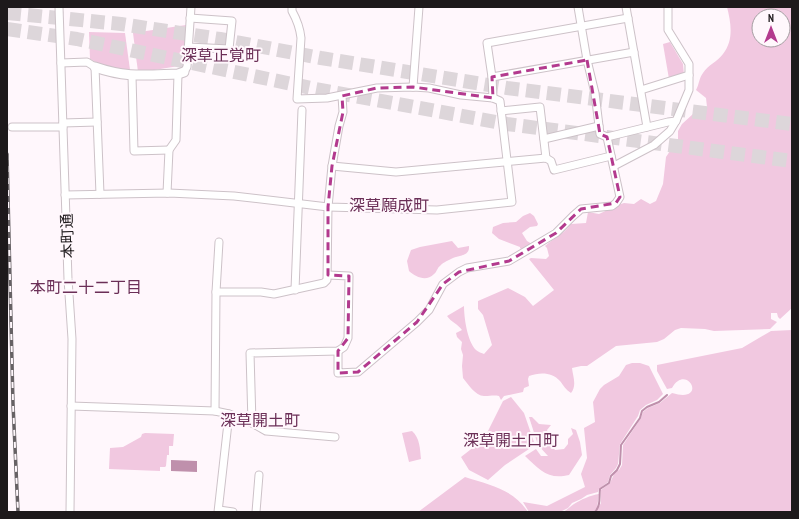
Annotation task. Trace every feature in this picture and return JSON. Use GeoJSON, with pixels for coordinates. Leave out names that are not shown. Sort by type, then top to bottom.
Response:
{"type":"FeatureCollection","features":[{"type":"Feature","properties":{"kind":"street","name":"本町通"},"geometry":{"type":"LineString","coordinates":[[59,7],[68,279],[72,339],[70,512]]}},
{"type":"Feature","properties":{"kind":"street"},"geometry":{"type":"LineString","coordinates":[[167,193],[169,150],[176,140],[181,73],[187,67],[191,7]]}},
{"type":"Feature","properties":{"kind":"street"},"geometry":{"type":"LineString","coordinates":[[65,195],[167,193],[234,196],[328,207],[437,210],[512,202],[500,101],[494,98],[461,95],[429,88],[413,87],[377,88],[342,96],[297,99],[301,34],[292,11],[292,7]]}},
{"type":"Feature","properties":{"kind":"street"},"geometry":{"type":"LineString","coordinates":[[413,87],[419,7]]}},
{"type":"Feature","properties":{"kind":"street"},"geometry":{"type":"LineString","coordinates":[[578,7],[596,93],[600,134],[607,137],[668,122],[676,122]]}},
{"type":"Feature","properties":{"kind":"street"},"geometry":{"type":"LineString","coordinates":[[626,7],[647,127]]}},
{"type":"Feature","properties":{"kind":"street"},"geometry":{"type":"LineString","coordinates":[[614,166],[654,145],[670,131],[676,122],[689,90],[689,64],[668,30],[668,7]]}},
{"type":"Feature","properties":{"kind":"street"},"geometry":{"type":"LineString","coordinates":[[188,47],[229,49],[232,21],[190,18]]}},
{"type":"Feature","properties":{"kind":"street"},"geometry":{"type":"LineString","coordinates":[[494,98],[487,43],[628,18]]}},
{"type":"Feature","properties":{"kind":"street"},"geometry":{"type":"LineString","coordinates":[[492,77],[634,52]]}},
{"type":"Feature","properties":{"kind":"street"},"geometry":{"type":"LineString","coordinates":[[62,63],[87,62],[95,67],[112,73],[132,76],[181,73]]}},
{"type":"Feature","properties":{"kind":"street"},"geometry":{"type":"LineString","coordinates":[[95,67],[100,194]]}},
{"type":"Feature","properties":{"kind":"street"},"geometry":{"type":"LineString","coordinates":[[641,90],[689,75]]}},
{"type":"Feature","properties":{"kind":"street"},"geometry":{"type":"LineString","coordinates":[[132,76],[134,151],[169,150]]}},
{"type":"Feature","properties":{"kind":"street"},"geometry":{"type":"LineString","coordinates":[[216,292],[261,292],[274,294],[324,283],[327,280],[328,207],[332,166],[343,112],[342,96]]}},
{"type":"Feature","properties":{"kind":"street"},"geometry":{"type":"LineString","coordinates":[[501,111],[540,107],[546,158]]}},
{"type":"Feature","properties":{"kind":"street"},"geometry":{"type":"LineString","coordinates":[[294,290],[302,110]]}},
{"type":"Feature","properties":{"kind":"street"},"geometry":{"type":"LineString","coordinates":[[12,127],[98,122]]}},
{"type":"Feature","properties":{"kind":"street"},"geometry":{"type":"LineString","coordinates":[[544,139],[599,126]]}},
{"type":"Feature","properties":{"kind":"street"},"geometry":{"type":"LineString","coordinates":[[338,351],[338,373],[358,372],[417,322],[429,310],[443,284],[459,272],[467,268],[509,261],[556,233],[581,209],[612,206],[616,203],[620,197],[607,137]]}},
{"type":"Feature","properties":{"kind":"street"},"geometry":{"type":"LineString","coordinates":[[332,166],[396,172],[546,158],[552,161],[554,170],[611,156]]}},
{"type":"Feature","properties":{"kind":"street"},"geometry":{"type":"LineString","coordinates":[[215,411],[216,292],[219,242]]}},
{"type":"Feature","properties":{"kind":"street"},"geometry":{"type":"LineString","coordinates":[[252,423],[250,353],[338,351],[344,347],[348,338],[349,276],[328,275]]}},
{"type":"Feature","properties":{"kind":"street"},"geometry":{"type":"LineString","coordinates":[[71,406],[215,411],[252,423],[266,431],[335,437]]}},
{"type":"Feature","properties":{"kind":"street"},"geometry":{"type":"LineString","coordinates":[[228,414],[218,511],[232,512]]}},
{"type":"Feature","properties":{"kind":"street"},"geometry":{"type":"LineString","coordinates":[[256,512],[259,475]]}},
{"type":"Feature","properties":{"kind":"highlighted area"},"geometry":{"type":"Polygon","coordinates":[[[587,60],[600,134],[607,137],[620,197],[616,203],[581,209],[556,233],[509,261],[459,272],[443,284],[417,322],[358,372],[338,373],[338,351],[348,338],[349,276],[328,275],[328,207],[332,166],[343,112],[342,96],[377,88],[413,87],[493,98],[492,77],[587,60]]]}},
{"type":"Feature","properties":{"kind":"shaded area"},"geometry":{"type":"Polygon","coordinates":[[[727,7],[792,7],[792,308],[780,319],[777,313],[771,313],[771,319],[777,322],[770,329],[714,331],[681,328],[675,330],[664,339],[657,342],[616,346],[587,366],[572,368],[574,387],[571,393],[557,378],[550,374],[542,373],[529,376],[529,386],[524,388],[523,392],[504,396],[501,400],[499,396],[482,396],[472,390],[463,378],[462,342],[457,337],[456,333],[462,330],[447,316],[464,306],[465,322],[470,341],[476,350],[484,354],[492,345],[483,315],[478,309],[478,301],[508,288],[525,297],[533,306],[554,290],[529,259],[546,259],[549,256],[545,246],[571,224],[586,223],[588,212],[599,214],[624,203],[634,204],[641,199],[650,204],[656,201],[663,184],[666,157],[678,139],[678,131],[682,124],[693,114],[701,116],[707,107],[706,98],[696,90],[705,70],[721,57],[726,49],[729,43],[731,31],[727,7]]]}},
{"type":"Feature","properties":{"kind":"shaded area"},"geometry":{"type":"Polygon","coordinates":[[[186,25],[185,65],[138,72],[133,33],[186,25]]]}},
{"type":"Feature","properties":{"kind":"shaded area"},"geometry":{"type":"Polygon","coordinates":[[[89,32],[125,33],[130,70],[109,69],[90,59],[89,32]]]}},
{"type":"Feature","properties":{"kind":"shaded area"},"geometry":{"type":"Polygon","coordinates":[[[670,42],[683,64],[684,75],[669,79],[663,44],[670,42]]]}},
{"type":"Feature","properties":{"kind":"shaded area"},"geometry":{"type":"Polygon","coordinates":[[[530,213],[534,216],[538,224],[537,226],[530,227],[522,233],[527,241],[532,244],[522,250],[520,247],[499,239],[492,233],[493,227],[503,223],[516,222],[523,216],[530,213]]]}},
{"type":"Feature","properties":{"kind":"shaded area"},"geometry":{"type":"Polygon","coordinates":[[[452,241],[458,248],[469,246],[469,250],[463,255],[443,263],[435,273],[428,278],[418,277],[409,271],[407,261],[411,250],[452,241]]]}},
{"type":"Feature","properties":{"kind":"shaded area"},"geometry":{"type":"Polygon","coordinates":[[[792,330],[792,512],[596,512],[601,503],[601,490],[610,483],[615,472],[619,470],[622,465],[623,445],[641,418],[643,412],[660,403],[672,393],[683,395],[690,393],[692,389],[692,385],[684,379],[678,381],[672,388],[667,389],[657,371],[657,365],[742,348],[771,331],[792,330]]]}},
{"type":"Feature","properties":{"kind":"shaded area"},"geometry":{"type":"Polygon","coordinates":[[[640,363],[649,366],[663,394],[657,400],[646,405],[640,410],[638,416],[620,444],[618,464],[610,475],[608,482],[599,489],[598,492],[587,495],[572,503],[568,508],[560,512],[529,512],[523,502],[547,506],[585,487],[581,474],[587,458],[584,428],[595,422],[593,402],[604,385],[619,376],[626,365],[640,363]]]}},
{"type":"Feature","properties":{"kind":"shaded area"},"geometry":{"type":"Polygon","coordinates":[[[511,397],[524,413],[535,445],[505,465],[488,480],[469,470],[461,457],[484,439],[503,401],[511,397]]]}},
{"type":"Feature","properties":{"kind":"shaded area"},"geometry":{"type":"Polygon","coordinates":[[[529,417],[532,417],[539,424],[551,425],[547,430],[552,446],[555,450],[564,449],[568,444],[568,439],[573,434],[571,428],[576,430],[582,455],[569,475],[555,476],[545,473],[525,456],[536,449],[541,456],[548,456],[538,445],[529,417]]]}},
{"type":"Feature","properties":{"kind":"shaded area"},"geometry":{"type":"Polygon","coordinates":[[[412,431],[418,440],[421,459],[409,462],[402,433],[412,431]]]}},
{"type":"Feature","properties":{"kind":"shaded area"},"geometry":{"type":"Polygon","coordinates":[[[142,434],[174,434],[173,446],[169,446],[169,455],[167,455],[165,467],[160,467],[160,471],[109,469],[110,448],[123,447],[141,437],[142,434]]]}},
{"type":"Feature","properties":{"kind":"shaded area"},"geometry":{"type":"Polygon","coordinates":[[[171,460],[197,461],[197,472],[171,471],[171,460]]]}},
{"type":"Feature","properties":{"kind":"shaded area"},"geometry":{"type":"Polygon","coordinates":[[[465,477],[508,493],[522,504],[528,512],[418,512],[465,477]]]}},
{"type":"Feature","properties":{"kind":"shaded area"},"geometry":{"type":"Polygon","coordinates":[[[599,494],[597,508],[594,512],[563,512],[579,501],[599,494]]]}},
{"type":"Feature","properties":{"kind":"waterway"},"geometry":{"type":"LineString","coordinates":[[595,512],[599,504],[600,489],[609,483],[611,476],[620,464],[621,445],[640,418],[642,411],[659,402],[667,395]]}},
{"type":"Feature","properties":{"kind":"tunnel"},"geometry":{"type":"LineString","coordinates":[[7,13],[121,24],[220,39],[321,58],[507,88],[792,124]]}},
{"type":"Feature","properties":{"kind":"tunnel"},"geometry":{"type":"LineString","coordinates":[[7,29],[77,39],[316,89],[507,124],[792,161]]}},
{"type":"Feature","properties":{"kind":"railway"},"geometry":{"type":"LineString","coordinates":[[7,154],[13,404],[18,512]]}},
{"type":"Feature","properties":{"kind":"district","name":"深草正覚町"},"geometry":{"type":"Point","coordinates":[221,55]}},
{"type":"Feature","properties":{"kind":"district","name":"深草願成町"},"geometry":{"type":"Point","coordinates":[389,205]}},
{"type":"Feature","properties":{"kind":"district","name":"本町二十二丁目"},"geometry":{"type":"Point","coordinates":[86,287]}},
{"type":"Feature","properties":{"kind":"district","name":"深草開土町"},"geometry":{"type":"Point","coordinates":[260,420]}},
{"type":"Feature","properties":{"kind":"district","name":"深草開土口町"},"geometry":{"type":"Point","coordinates":[511,440]}}]}
